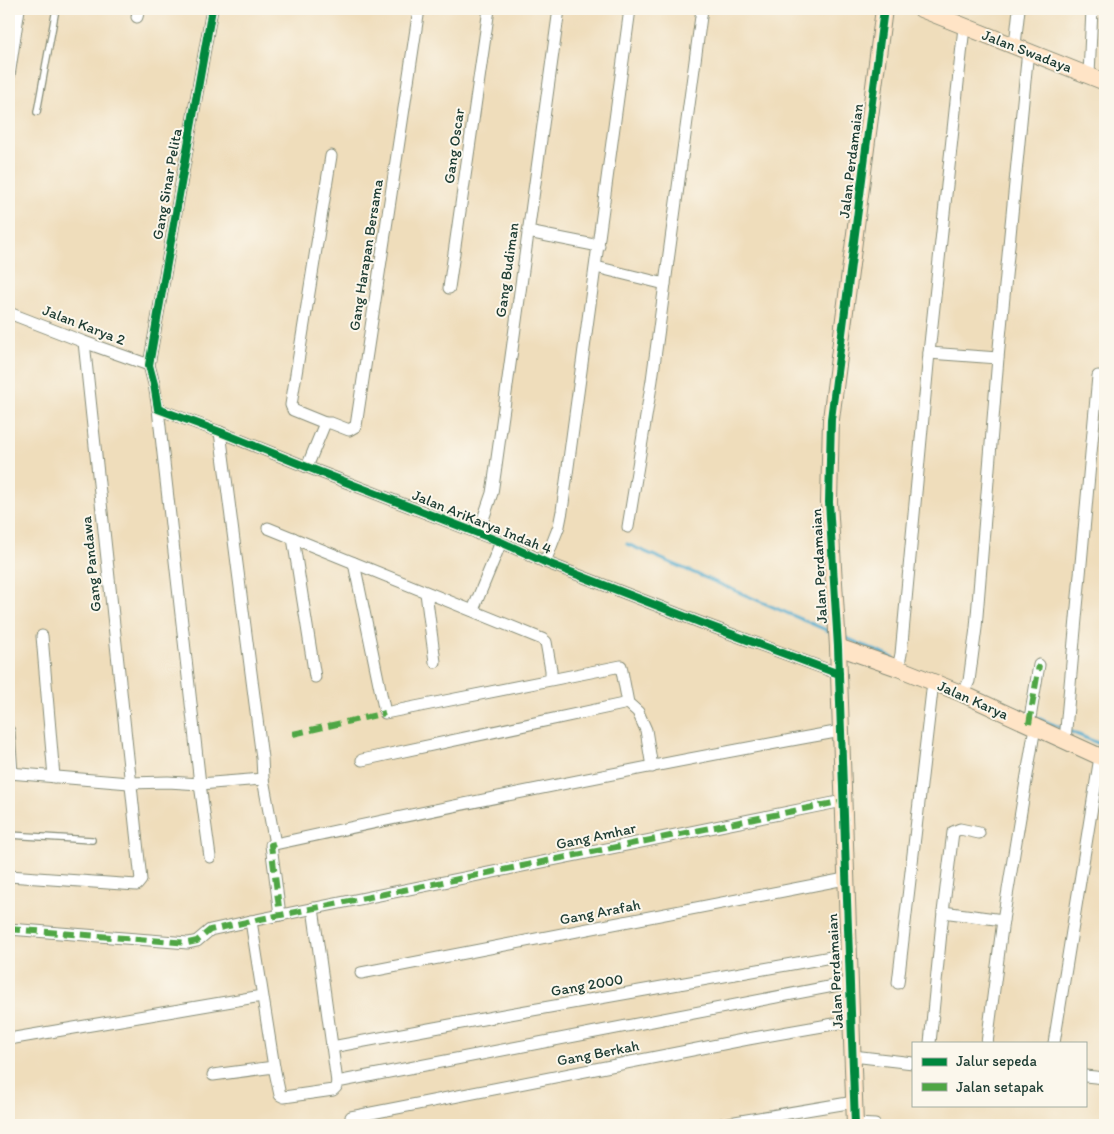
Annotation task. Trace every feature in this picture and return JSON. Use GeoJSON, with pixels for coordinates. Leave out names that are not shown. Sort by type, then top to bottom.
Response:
{"type":"FeatureCollection","features":[{"type":"Feature","properties":{"kind":"street"},"geometry":{"type":"LineString","coordinates":[[9,76],[19,9]]}},
{"type":"Feature","properties":{"kind":"street","name":"Gang Sinar Pelita"},"geometry":{"type":"LineString","coordinates":[[149,365],[212,9]]}},
{"type":"Feature","properties":{"kind":"street","name":"Gang Harapan Bersama"},"geometry":{"type":"LineString","coordinates":[[325,423],[331,423],[349,430],[356,426],[419,9]]}},
{"type":"Feature","properties":{"kind":"street","name":"Gang Oscar"},"geometry":{"type":"LineString","coordinates":[[449,288],[489,9]]}},
{"type":"Feature","properties":{"kind":"street","name":"Gang Budiman"},"geometry":{"type":"LineString","coordinates":[[478,534],[492,493],[559,9]]}},
{"type":"Feature","properties":{"kind":"street"},"geometry":{"type":"LineString","coordinates":[[545,562],[556,535],[562,511],[630,9]]}},
{"type":"Feature","properties":{"kind":"street"},"geometry":{"type":"LineString","coordinates":[[628,527],[652,380],[702,9]]}},
{"type":"Feature","properties":{"kind":"street","name":"Jalan Perdamaian"},"geometry":{"type":"LineString","coordinates":[[855,1125],[838,674],[840,644],[829,502],[831,419],[884,9]]}},
{"type":"Feature","properties":{"kind":"street","name":"Jalan Swadaya"},"geometry":{"type":"LineString","coordinates":[[921,9],[945,13],[964,27],[1022,48],[1105,82]]}},
{"type":"Feature","properties":{"kind":"street"},"geometry":{"type":"LineString","coordinates":[[965,688],[978,600],[998,358],[1022,48],[1019,9]]}},
{"type":"Feature","properties":{"kind":"street"},"geometry":{"type":"LineString","coordinates":[[1089,75],[1092,9]]}},
{"type":"Feature","properties":{"kind":"street"},"geometry":{"type":"LineString","coordinates":[[900,662],[964,27]]}},
{"type":"Feature","properties":{"kind":"street"},"geometry":{"type":"LineString","coordinates":[[307,467],[325,423],[293,410],[291,404],[332,156]]}},
{"type":"Feature","properties":{"kind":"street"},"geometry":{"type":"LineString","coordinates":[[528,232],[599,246]]}},
{"type":"Feature","properties":{"kind":"street"},"geometry":{"type":"LineString","coordinates":[[596,267],[665,284]]}},
{"type":"Feature","properties":{"kind":"street","name":"Jalan Karya 2"},"geometry":{"type":"LineString","coordinates":[[9,312],[84,342],[149,365]]}},
{"type":"Feature","properties":{"kind":"street","name":"Gang Pandawa"},"geometry":{"type":"LineString","coordinates":[[9,876],[137,885],[141,880],[129,783],[84,342]]}},
{"type":"Feature","properties":{"kind":"street"},"geometry":{"type":"LineString","coordinates":[[930,353],[998,358]]}},
{"type":"Feature","properties":{"kind":"street"},"geometry":{"type":"LineString","coordinates":[[149,365],[158,409],[200,784],[210,857]]}},
{"type":"Feature","properties":{"kind":"street"},"geometry":{"type":"LineString","coordinates":[[1066,734],[1098,376]]}},
{"type":"Feature","properties":{"kind":"street","name":"Jalan AriKarya Indah 4"},"geometry":{"type":"LineString","coordinates":[[158,409],[501,542],[545,562],[838,674]]}},
{"type":"Feature","properties":{"kind":"street"},"geometry":{"type":"LineString","coordinates":[[220,432],[262,758],[263,779],[275,844]]}},
{"type":"Feature","properties":{"kind":"street"},"geometry":{"type":"LineString","coordinates":[[268,528],[544,640],[552,670],[551,679]]}},
{"type":"Feature","properties":{"kind":"street"},"geometry":{"type":"LineString","coordinates":[[294,538],[315,677]]}},
{"type":"Feature","properties":{"kind":"street"},"geometry":{"type":"LineString","coordinates":[[473,610],[501,542]]}},
{"type":"Feature","properties":{"kind":"street"},"geometry":{"type":"LineString","coordinates":[[354,562],[385,713],[621,666],[628,703],[638,712],[646,730],[652,766]]}},
{"type":"Feature","properties":{"kind":"street"},"geometry":{"type":"LineString","coordinates":[[426,593],[435,662]]}},
{"type":"Feature","properties":{"kind":"street"},"geometry":{"type":"LineString","coordinates":[[42,636],[54,777]]}},
{"type":"Feature","properties":{"kind":"street","name":"Jalan Karya"},"geometry":{"type":"LineString","coordinates":[[840,644],[900,662],[933,682],[965,688],[1032,726],[1066,734],[1103,758]]}},
{"type":"Feature","properties":{"kind":"street"},"geometry":{"type":"LineString","coordinates":[[987,1042],[1039,665]]}},
{"type":"Feature","properties":{"kind":"street"},"geometry":{"type":"LineString","coordinates":[[898,983],[933,682]]}},
{"type":"Feature","properties":{"kind":"street"},"geometry":{"type":"LineString","coordinates":[[362,760],[628,703]]}},
{"type":"Feature","properties":{"kind":"street"},"geometry":{"type":"LineString","coordinates":[[9,731],[10,773],[129,783],[200,784],[263,779]]}},
{"type":"Feature","properties":{"kind":"street"},"geometry":{"type":"LineString","coordinates":[[280,915],[271,845],[442,807],[841,731]]}},
{"type":"Feature","properties":{"kind":"street"},"geometry":{"type":"LineString","coordinates":[[1054,1042],[1103,758]]}},
{"type":"Feature","properties":{"kind":"street","name":"Gang Amhar"},"geometry":{"type":"LineString","coordinates":[[9,929],[188,943],[197,941],[210,930],[250,920],[843,801]]}},
{"type":"Feature","properties":{"kind":"street"},"geometry":{"type":"LineString","coordinates":[[930,1042],[942,912],[953,832],[960,829],[979,833]]}},
{"type":"Feature","properties":{"kind":"street","name":"Gang Arafah"},"geometry":{"type":"LineString","coordinates":[[361,972],[845,880]]}},
{"type":"Feature","properties":{"kind":"street"},"geometry":{"type":"LineString","coordinates":[[250,920],[278,1090],[284,1097],[333,1090],[337,1082],[313,908]]}},
{"type":"Feature","properties":{"kind":"street"},"geometry":{"type":"LineString","coordinates":[[942,912],[1003,920]]}},
{"type":"Feature","properties":{"kind":"street","name":"Gang 2000"},"geometry":{"type":"LineString","coordinates":[[332,1048],[504,1015],[848,954]]}},
{"type":"Feature","properties":{"kind":"street"},"geometry":{"type":"LineString","coordinates":[[337,1082],[849,983]]}},
{"type":"Feature","properties":{"kind":"street"},"geometry":{"type":"LineString","coordinates":[[9,1039],[262,996]]}},
{"type":"Feature","properties":{"kind":"street","name":"Gang Berkah"},"geometry":{"type":"LineString","coordinates":[[351,1117],[748,1039],[851,1021]]}},
{"type":"Feature","properties":{"kind":"street"},"geometry":{"type":"LineString","coordinates":[[853,1056],[912,1062]]}},
{"type":"Feature","properties":{"kind":"street"},"geometry":{"type":"LineString","coordinates":[[213,1075],[274,1067]]}},
{"type":"Feature","properties":{"kind":"street"},"geometry":{"type":"LineString","coordinates":[[1086,1076],[1105,1078]]}},
{"type":"Feature","properties":{"kind":"street"},"geometry":{"type":"LineString","coordinates":[[717,1125],[854,1102]]}},
{"type":"Feature","properties":{"kind":"street"},"geometry":{"type":"LineString","coordinates":[[855,1125],[875,1125]]}},
{"type":"Feature","properties":{"kind":"lane"},"geometry":{"type":"LineString","coordinates":[[37,112],[56,9]]}},
{"type":"Feature","properties":{"kind":"lane"},"geometry":{"type":"LineString","coordinates":[[9,835],[92,840]]}},
{"type":"Feature","properties":{"kind":"waterway"},"geometry":{"type":"LineString","coordinates":[[627,544],[831,632]]}},
{"type":"Feature","properties":{"kind":"waterway"},"geometry":{"type":"LineString","coordinates":[[844,637],[893,658]]}},
{"type":"Feature","properties":{"kind":"waterway"},"geometry":{"type":"LineString","coordinates":[[1007,705],[1027,714]]}},
{"type":"Feature","properties":{"kind":"waterway"},"geometry":{"type":"LineString","coordinates":[[1033,716],[1105,746]]}},
{"type":"Feature","properties":{"kind":"marked path"},"geometry":{"type":"LineString","coordinates":[[1029,724],[1039,665]]}},
{"type":"Feature","properties":{"kind":"marked path"},"geometry":{"type":"LineString","coordinates":[[293,734],[385,713]]}},
{"type":"Feature","properties":{"kind":"marked path"},"geometry":{"type":"LineString","coordinates":[[9,929],[188,943],[197,941],[210,930],[251,921],[843,801]]}},
{"type":"Feature","properties":{"kind":"marked path"},"geometry":{"type":"LineString","coordinates":[[275,844],[271,845],[280,915]]}},
{"type":"Feature","properties":{"kind":"cycle path"},"geometry":{"type":"LineString","coordinates":[[212,9],[149,365],[158,409],[501,542],[545,562],[699,622],[839,674]]}},
{"type":"Feature","properties":{"kind":"cycle path"},"geometry":{"type":"LineString","coordinates":[[855,1125],[838,647],[829,502],[831,419],[884,9]]}}]}
